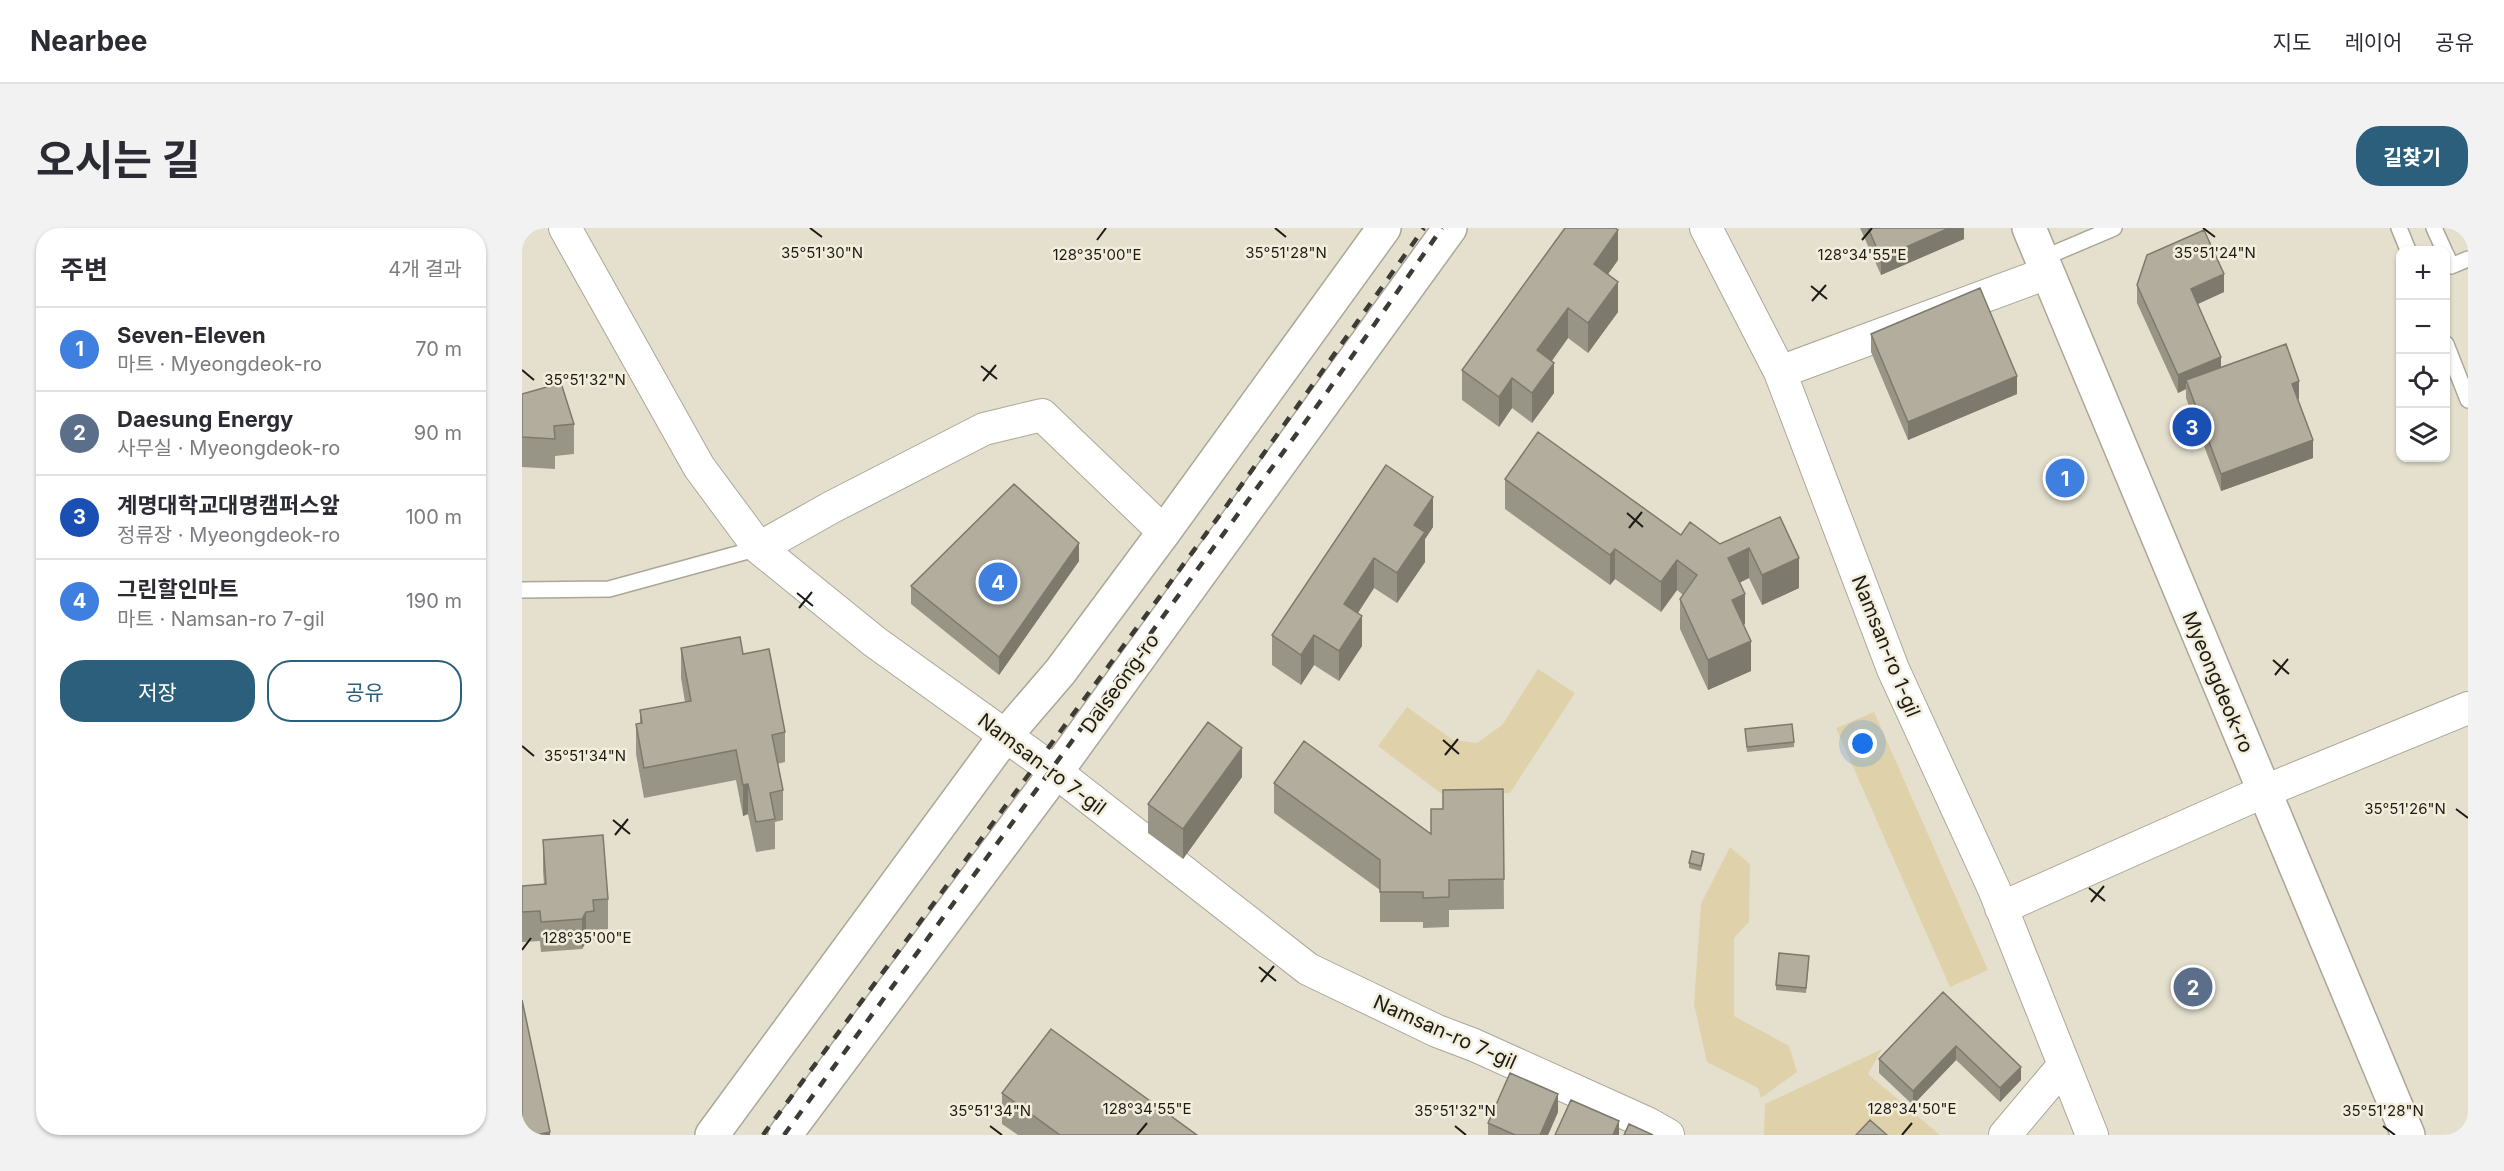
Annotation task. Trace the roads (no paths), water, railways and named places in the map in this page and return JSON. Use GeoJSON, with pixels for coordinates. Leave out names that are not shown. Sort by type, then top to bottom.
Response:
{"type":"FeatureCollection","features":[{"type":"Feature","properties":{"kind":"main road"},"geometry":{"type":"LineString","coordinates":[[712,1135],[1005,736],[1060,672],[1164,532],[1384,228]]}},
{"type":"Feature","properties":{"kind":"main road","name":"Dalseong-ro"},"geometry":{"type":"LineString","coordinates":[[785,1135],[1056,772],[1450,228]]}},
{"type":"Feature","properties":{"kind":"main road","name":"Myeongdeok-ro"},"geometry":{"type":"LineString","coordinates":[[2029,228],[2408,1135]]}},
{"type":"Feature","properties":{"kind":"street","name":"Namsan-ro 7-gil"},"geometry":{"type":"LineString","coordinates":[[565,228],[699,467],[759,548],[875,642],[1056,772],[1308,969],[1668,1135]]}},
{"type":"Feature","properties":{"kind":"street","name":"Namsan-ro 1-gil"},"geometry":{"type":"LineString","coordinates":[[1706,228],[1780,372],[1893,669],[2001,908],[2092,1135]]}},
{"type":"Feature","properties":{"kind":"street"},"geometry":{"type":"LineString","coordinates":[[1780,372],[2044,266]]}},
{"type":"Feature","properties":{"kind":"street"},"geometry":{"type":"LineString","coordinates":[[759,548],[832,507],[984,429],[1042,415],[1164,532]]}},
{"type":"Feature","properties":{"kind":"street"},"geometry":{"type":"LineString","coordinates":[[2001,908],[2265,791],[2468,708]]}},
{"type":"Feature","properties":{"kind":"street"},"geometry":{"type":"LineString","coordinates":[[2005,1135],[2064,1065]]}},
{"type":"Feature","properties":{"kind":"lane"},"geometry":{"type":"LineString","coordinates":[[2044,266],[2114,228]]}},
{"type":"Feature","properties":{"kind":"lane"},"geometry":{"type":"LineString","coordinates":[[2399,228],[2406,246]]}},
{"type":"Feature","properties":{"kind":"lane"},"geometry":{"type":"LineString","coordinates":[[2434,228],[2442,246]]}},
{"type":"Feature","properties":{"kind":"lane"},"geometry":{"type":"LineString","coordinates":[[2450,264],[2451,266],[2468,259]]}},
{"type":"Feature","properties":{"kind":"lane"},"geometry":{"type":"LineString","coordinates":[[2449,354],[2468,400]]}},
{"type":"Feature","properties":{"kind":"lane"},"geometry":{"type":"LineString","coordinates":[[522,590],[609,589],[759,548]]}},
{"type":"Feature","properties":{"kind":"railway"},"geometry":{"type":"LineString","coordinates":[[763,1135],[1225,508],[1424,228]]}},
{"type":"Feature","properties":{"kind":"railway"},"geometry":{"type":"LineString","coordinates":[[784,1135],[1325,395],[1442,228]]}},
{"type":"Feature","properties":{"kind":"place","name":"계명대학교대명캠퍼스앞"},"geometry":{"type":"Point","coordinates":[2192,427]}},
{"type":"Feature","properties":{"kind":"place","name":"Seven-Eleven"},"geometry":{"type":"Point","coordinates":[2065,478]}},
{"type":"Feature","properties":{"kind":"place","name":"그린할인마트"},"geometry":{"type":"Point","coordinates":[998,582]}},
{"type":"Feature","properties":{"kind":"place","name":"Daesung Energy"},"geometry":{"type":"Point","coordinates":[2193,987]}}]}
